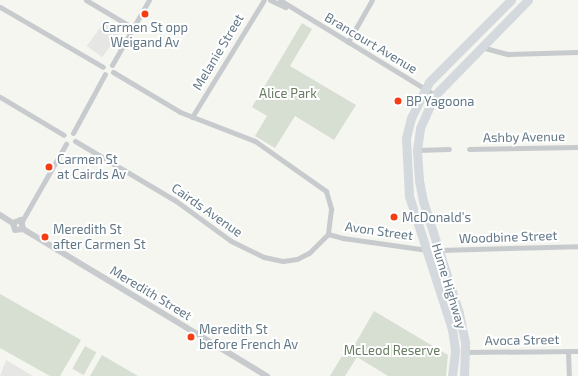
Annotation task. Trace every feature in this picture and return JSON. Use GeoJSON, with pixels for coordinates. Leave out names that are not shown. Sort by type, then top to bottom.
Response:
{"type":"FeatureCollection","features":[{"type":"Feature","properties":{"kind":"highway","name":"Hume Highway"},"geometry":{"type":"LineString","coordinates":[[452,376],[455,350],[452,329],[409,196],[405,153],[411,118],[425,88],[447,63],[511,0]]}},
{"type":"Feature","properties":{"kind":"highway","name":"Hume Highway"},"geometry":{"type":"LineString","coordinates":[[464,376],[466,352],[456,300],[423,201],[417,150],[420,128],[435,95],[480,46],[528,0]]}},
{"type":"Feature","properties":{"kind":"street"},"geometry":{"type":"LineString","coordinates":[[86,0],[133,28]]}},
{"type":"Feature","properties":{"kind":"street"},"geometry":{"type":"LineString","coordinates":[[113,72],[112,65],[149,0]]}},
{"type":"Feature","properties":{"kind":"street","name":"Melanie Street"},"geometry":{"type":"LineString","coordinates":[[192,117],[264,0]]}},
{"type":"Feature","properties":{"kind":"street","name":"Brancourt Avenue"},"geometry":{"type":"LineString","coordinates":[[270,0],[295,11]]}},
{"type":"Feature","properties":{"kind":"street","name":"Brancourt Avenue"},"geometry":{"type":"LineString","coordinates":[[280,0],[295,11],[435,95]]}},
{"type":"Feature","properties":{"kind":"street"},"geometry":{"type":"LineString","coordinates":[[348,42],[372,0]]}},
{"type":"Feature","properties":{"kind":"street"},"geometry":{"type":"LineString","coordinates":[[0,7],[103,67],[105,74],[73,133],[75,141],[71,145],[66,144]]}},
{"type":"Feature","properties":{"kind":"street"},"geometry":{"type":"LineString","coordinates":[[480,46],[508,54],[578,52]]}},
{"type":"Feature","properties":{"kind":"street"},"geometry":{"type":"LineString","coordinates":[[103,67],[107,64],[112,65]]}},
{"type":"Feature","properties":{"kind":"street"},"geometry":{"type":"LineString","coordinates":[[105,74],[113,72],[192,117],[255,141],[326,190],[331,210],[328,234]]}},
{"type":"Feature","properties":{"kind":"street"},"geometry":{"type":"LineString","coordinates":[[0,97],[64,135],[73,133]]}},
{"type":"Feature","properties":{"kind":"street"},"geometry":{"type":"LineString","coordinates":[[64,135],[63,140],[66,144]]}},
{"type":"Feature","properties":{"kind":"street","name":"Cairds Avenue"},"geometry":{"type":"LineString","coordinates":[[75,141],[176,201],[231,242],[264,257],[283,261],[297,259],[309,253],[328,234]]}},
{"type":"Feature","properties":{"kind":"street"},"geometry":{"type":"LineString","coordinates":[[23,229],[22,222],[66,144]]}},
{"type":"Feature","properties":{"kind":"street","name":"Ashby Avenue"},"geometry":{"type":"LineString","coordinates":[[469,149],[578,147]]}},
{"type":"Feature","properties":{"kind":"street"},"geometry":{"type":"LineString","coordinates":[[417,150],[449,149]]}},
{"type":"Feature","properties":{"kind":"street"},"geometry":{"type":"LineString","coordinates":[[0,215],[13,223],[16,220],[22,222]]}},
{"type":"Feature","properties":{"kind":"street","name":"Meredith Street"},"geometry":{"type":"LineString","coordinates":[[13,223],[15,230],[23,229],[267,376]]}},
{"type":"Feature","properties":{"kind":"street","name":"Avon Street"},"geometry":{"type":"LineString","coordinates":[[328,234],[343,238],[426,250]]}},
{"type":"Feature","properties":{"kind":"street","name":"Woodbine Street"},"geometry":{"type":"LineString","coordinates":[[439,250],[578,246]]}},
{"type":"Feature","properties":{"kind":"street","name":"Avoca Street"},"geometry":{"type":"LineString","coordinates":[[466,352],[578,350]]}},
{"type":"Feature","properties":{"kind":"street"},"geometry":{"type":"LineString","coordinates":[[568,351],[569,376]]}},
{"type":"Feature","properties":{"kind":"shaded area"},"geometry":{"type":"Polygon","coordinates":[[[105,21],[120,32],[102,57],[87,46],[105,21]]]}},
{"type":"Feature","properties":{"kind":"shaded area"},"geometry":{"type":"Polygon","coordinates":[[[6,360],[33,376],[0,376],[6,360]]]}},
{"type":"Feature","properties":{"kind":"green space","name":"Alice Park"},"geometry":{"type":"Polygon","coordinates":[[[302,23],[312,29],[290,66],[356,105],[334,140],[295,116],[275,148],[255,136],[267,116],[252,107],[302,23]]]}},
{"type":"Feature","properties":{"kind":"green space"},"geometry":{"type":"Polygon","coordinates":[[[0,294],[81,340],[60,376],[50,376],[0,348],[0,294]]]}},
{"type":"Feature","properties":{"kind":"green space","name":"McLeod Reserve"},"geometry":{"type":"Polygon","coordinates":[[[374,311],[448,355],[446,376],[388,376],[357,357],[345,376],[330,376],[345,351],[350,353],[374,311]]]}},
{"type":"Feature","properties":{"kind":"green space"},"geometry":{"type":"Polygon","coordinates":[[[85,346],[96,352],[84,375],[72,369],[85,346]]]}},
{"type":"Feature","properties":{"kind":"green space"},"geometry":{"type":"Polygon","coordinates":[[[102,355],[138,376],[90,376],[102,355]]]}},
{"type":"Feature","properties":{"kind":"place","name":"Carmen St opp Weigand Av"},"geometry":{"type":"Point","coordinates":[145,14]}},
{"type":"Feature","properties":{"kind":"place","name":"BP Yagoona"},"geometry":{"type":"Point","coordinates":[398,101]}},
{"type":"Feature","properties":{"kind":"place","name":"Carmen St at Cairds Av"},"geometry":{"type":"Point","coordinates":[49,167]}},
{"type":"Feature","properties":{"kind":"place","name":"McDonald's"},"geometry":{"type":"Point","coordinates":[394,217]}},
{"type":"Feature","properties":{"kind":"place","name":"Meredith St after Carmen St"},"geometry":{"type":"Point","coordinates":[45,237]}},
{"type":"Feature","properties":{"kind":"place","name":"Meredith St before French Av"},"geometry":{"type":"Point","coordinates":[191,337]}}]}
